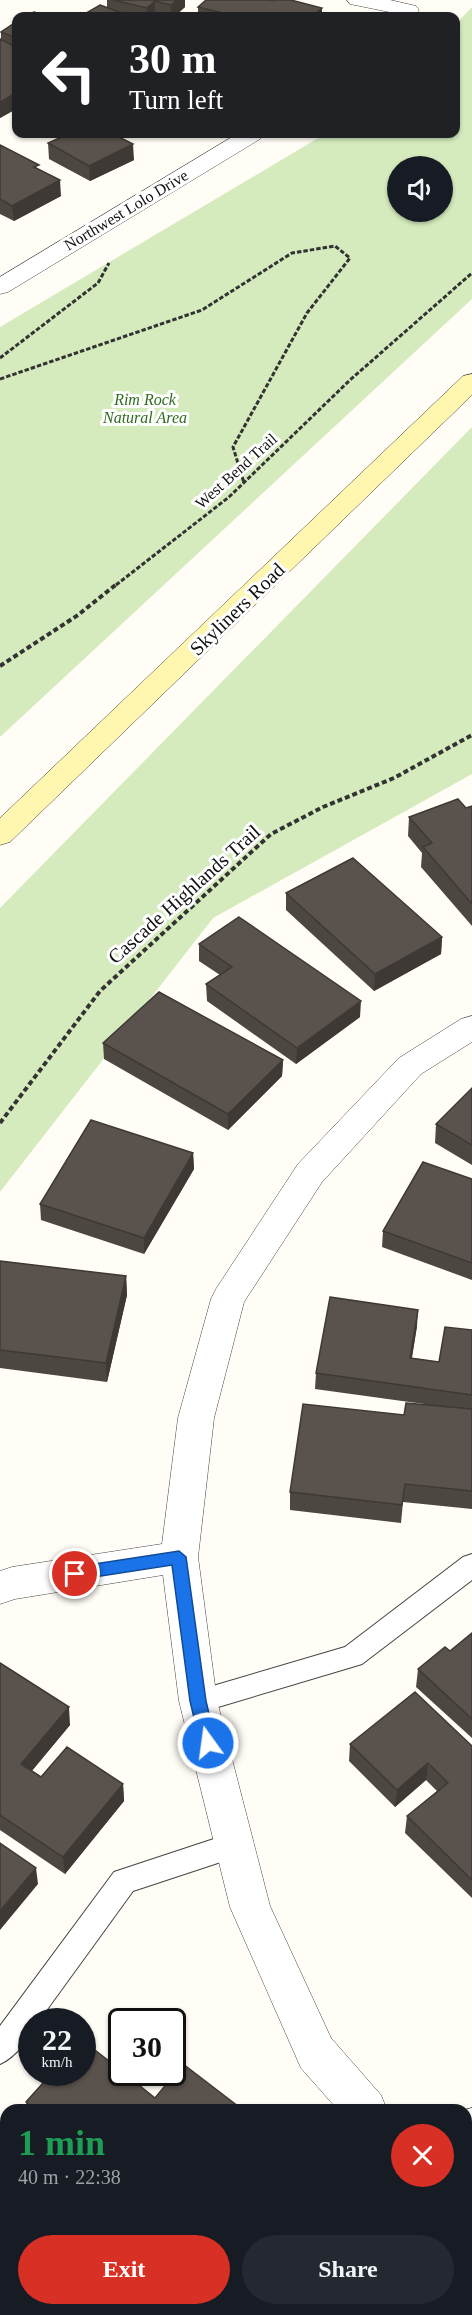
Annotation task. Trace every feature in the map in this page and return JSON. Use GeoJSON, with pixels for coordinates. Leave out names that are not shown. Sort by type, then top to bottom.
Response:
{"type":"FeatureCollection","features":[{"type":"Feature","properties":{"kind":"street"},"geometry":{"type":"LineString","coordinates":[[357,0],[411,9]]}},
{"type":"Feature","properties":{"kind":"street","name":"Northwest Lolo Drive"},"geometry":{"type":"LineString","coordinates":[[0,287],[245,138]]}},
{"type":"Feature","properties":{"kind":"street","name":"Skyliners Road"},"geometry":{"type":"LineString","coordinates":[[0,835],[472,381]]}},
{"type":"Feature","properties":{"kind":"street"},"geometry":{"type":"LineString","coordinates":[[361,2104],[316,2053],[250,1907],[198,1701],[179,1557],[196,1418],[228,1299],[310,1173],[410,1066],[472,1026]]}},
{"type":"Feature","properties":{"kind":"street"},"geometry":{"type":"LineString","coordinates":[[0,1588],[12,1583],[179,1557]]}},
{"type":"Feature","properties":{"kind":"lane"},"geometry":{"type":"LineString","coordinates":[[198,1701],[353,1656],[472,1565]]}},
{"type":"Feature","properties":{"kind":"lane"},"geometry":{"type":"LineString","coordinates":[[0,2049],[124,1881],[235,1845]]}},
{"type":"Feature","properties":{"kind":"path"},"geometry":{"type":"LineString","coordinates":[[0,358],[98,283],[137,213],[133,207]]}},
{"type":"Feature","properties":{"kind":"path"},"geometry":{"type":"LineString","coordinates":[[0,379],[202,310],[292,253],[335,246],[350,258],[308,313],[233,447],[244,483]]}},
{"type":"Feature","properties":{"kind":"path","name":"West Bend Trail"},"geometry":{"type":"LineString","coordinates":[[0,666],[78,615],[244,483],[350,380],[472,273]]}},
{"type":"Feature","properties":{"kind":"path","name":"Cascade Highlands Trail"},"geometry":{"type":"LineString","coordinates":[[0,1123],[100,991],[271,834],[322,807],[394,778],[472,735]]}},
{"type":"Feature","properties":{"kind":"green space","name":"Rim Rock Natural Area"},"geometry":{"type":"Polygon","coordinates":[[[472,7],[472,299],[0,737],[0,327],[318,138],[460,138],[460,20],[472,7]]]}},
{"type":"Feature","properties":{"kind":"green space"},"geometry":{"type":"Polygon","coordinates":[[[472,427],[472,774],[213,918],[0,1192],[0,908],[472,427]]]}},
{"type":"Feature","properties":{"kind":"building"},"geometry":{"type":"Polygon","coordinates":[[[113,0],[177,0],[171,5],[155,1],[147,8],[113,0]]]}},
{"type":"Feature","properties":{"kind":"building"},"geometry":{"type":"Polygon","coordinates":[[[206,0],[291,0],[322,8],[318,12],[219,12],[198,7],[206,0]]]}},
{"type":"Feature","properties":{"kind":"building"},"geometry":{"type":"Polygon","coordinates":[[[100,5],[119,12],[88,12],[100,5]]]}},
{"type":"Feature","properties":{"kind":"building"},"geometry":{"type":"Polygon","coordinates":[[[12,25],[12,36],[1,32],[12,25]]]}},
{"type":"Feature","properties":{"kind":"building"},"geometry":{"type":"Polygon","coordinates":[[[0,39],[12,45],[12,95],[0,102],[0,39]]]}},
{"type":"Feature","properties":{"kind":"building"},"geometry":{"type":"Polygon","coordinates":[[[59,138],[121,138],[133,144],[89,166],[48,143],[59,138]]]}},
{"type":"Feature","properties":{"kind":"building"},"geometry":{"type":"Polygon","coordinates":[[[0,145],[39,165],[34,167],[60,180],[12,206],[0,199],[0,145]]]}},
{"type":"Feature","properties":{"kind":"building"},"geometry":{"type":"Polygon","coordinates":[[[458,799],[466,808],[472,806],[472,904],[423,847],[432,843],[409,817],[458,799]]]}},
{"type":"Feature","properties":{"kind":"building"},"geometry":{"type":"Polygon","coordinates":[[[353,858],[442,937],[375,974],[286,893],[353,858]]]}},
{"type":"Feature","properties":{"kind":"building"},"geometry":{"type":"Polygon","coordinates":[[[239,917],[361,1001],[297,1048],[206,984],[232,967],[199,944],[239,917]]]}},
{"type":"Feature","properties":{"kind":"building"},"geometry":{"type":"Polygon","coordinates":[[[159,992],[283,1060],[228,1114],[103,1043],[159,992]]]}},
{"type":"Feature","properties":{"kind":"building"},"geometry":{"type":"Polygon","coordinates":[[[472,1088],[472,1145],[436,1124],[472,1088]]]}},
{"type":"Feature","properties":{"kind":"building"},"geometry":{"type":"Polygon","coordinates":[[[91,1120],[193,1153],[144,1238],[40,1204],[91,1120]]]}},
{"type":"Feature","properties":{"kind":"building"},"geometry":{"type":"Polygon","coordinates":[[[423,1162],[472,1179],[472,1263],[383,1231],[423,1162]]]}},
{"type":"Feature","properties":{"kind":"building"},"geometry":{"type":"Polygon","coordinates":[[[0,1261],[126,1276],[106,1363],[0,1350],[0,1261]]]}},
{"type":"Feature","properties":{"kind":"building"},"geometry":{"type":"Polygon","coordinates":[[[330,1297],[418,1310],[410,1358],[439,1362],[445,1327],[472,1330],[472,1395],[316,1373],[330,1297]]]}},
{"type":"Feature","properties":{"kind":"building"},"geometry":{"type":"Polygon","coordinates":[[[406,1403],[472,1409],[472,1491],[405,1484],[402,1505],[290,1492],[303,1404],[404,1415],[406,1403]]]}},
{"type":"Feature","properties":{"kind":"building"},"geometry":{"type":"Polygon","coordinates":[[[472,1633],[472,1719],[418,1669],[445,1647],[450,1651],[472,1633]]]}},
{"type":"Feature","properties":{"kind":"building"},"geometry":{"type":"Polygon","coordinates":[[[0,1663],[69,1707],[21,1764],[41,1777],[67,1747],[123,1784],[63,1857],[0,1815],[0,1663]]]}},
{"type":"Feature","properties":{"kind":"building"},"geometry":{"type":"Polygon","coordinates":[[[415,1692],[472,1746],[472,1880],[407,1816],[448,1783],[428,1763],[397,1790],[350,1744],[415,1692]]]}},
{"type":"Feature","properties":{"kind":"building"},"geometry":{"type":"Polygon","coordinates":[[[0,1843],[36,1868],[0,1911],[0,1843]]]}},
{"type":"Feature","properties":{"kind":"building"},"geometry":{"type":"Polygon","coordinates":[[[96,2051],[108,2060],[108,2086],[140,2086],[155,2098],[165,2086],[186,2086],[186,2066],[235,2104],[28,2104],[26,2102],[40,2086],[96,2086],[96,2051]]]}},
{"type":"Feature","properties":{"kind":"route"},"geometry":{"type":"LineString","coordinates":[[75,1574],[179,1557],[198,1701],[208,1743]]}}]}
